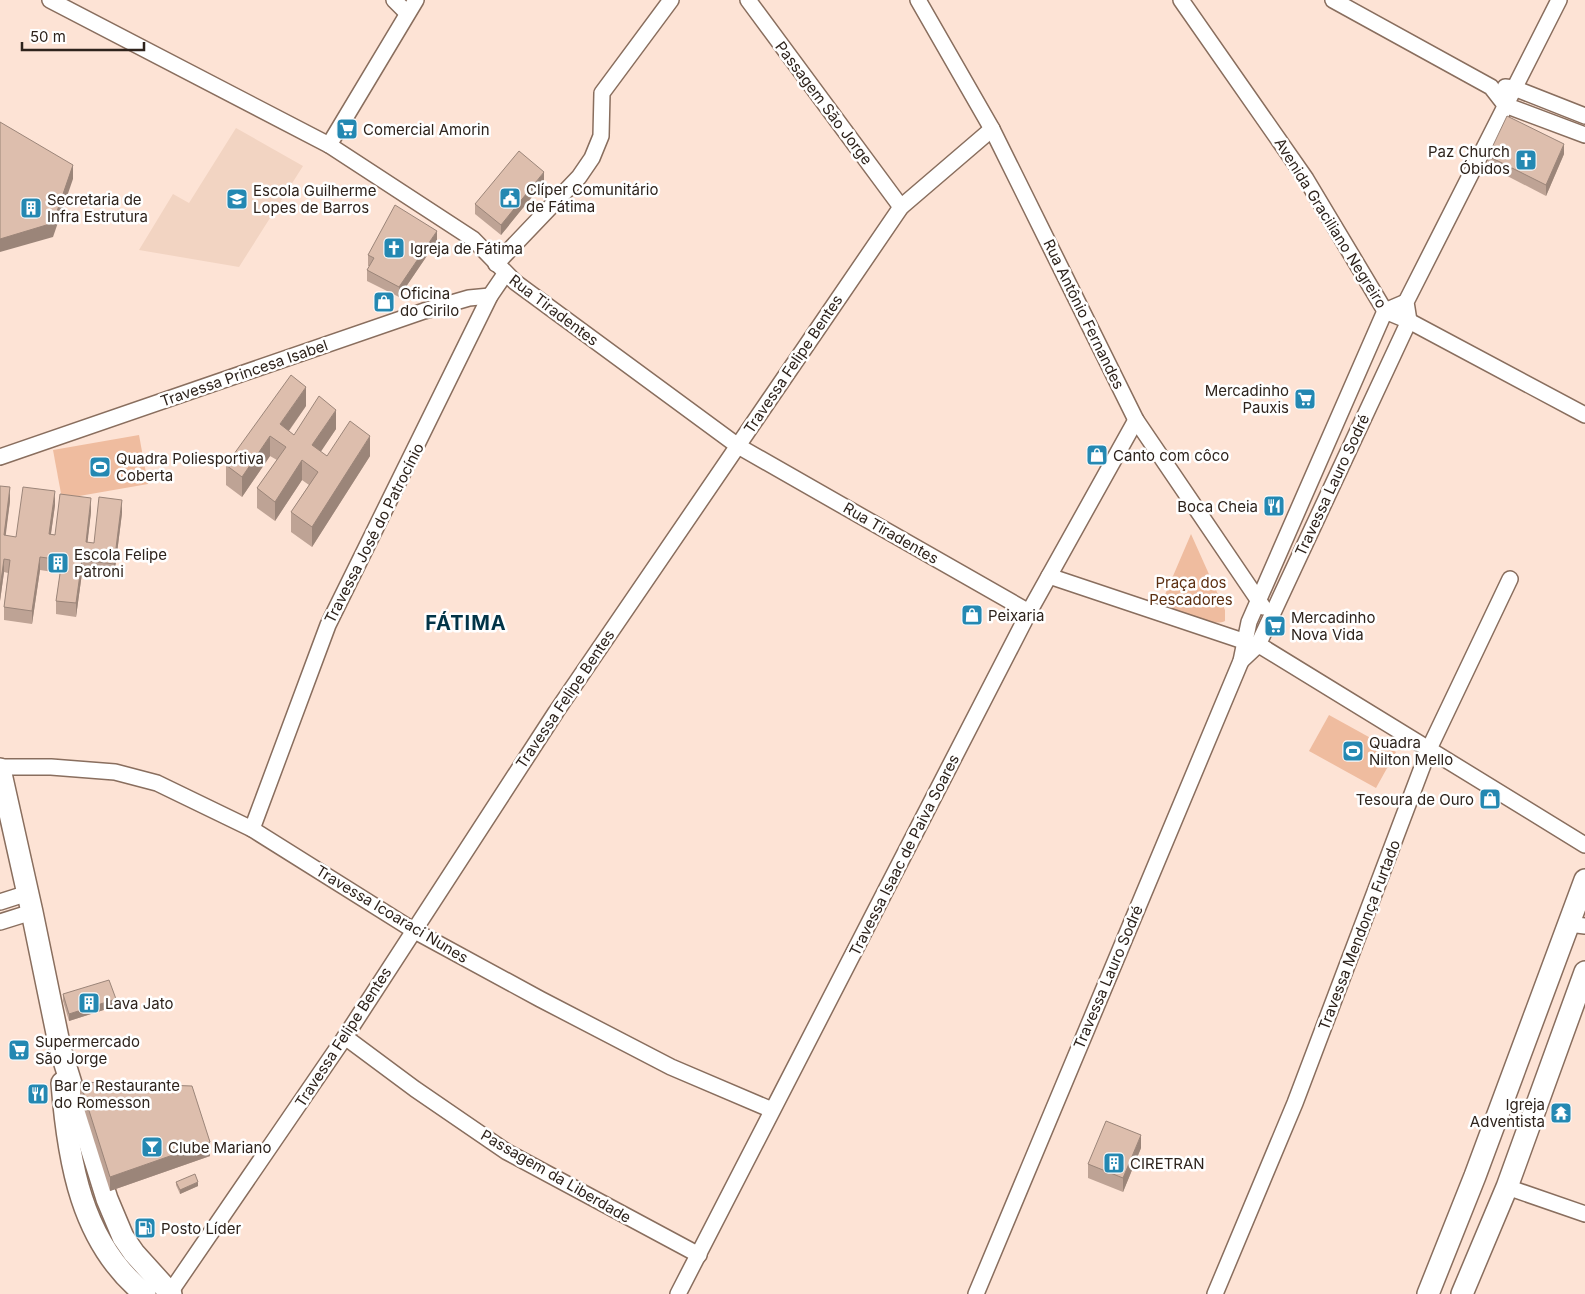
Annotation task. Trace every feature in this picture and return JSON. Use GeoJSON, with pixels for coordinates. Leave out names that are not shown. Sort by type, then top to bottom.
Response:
{"type":"FeatureCollection","features":[{"type":"Feature","properties":{"kind":"main road"},"geometry":{"type":"LineString","coordinates":[[0,768],[60,1048],[107,1199],[123,1237],[134,1253],[170,1293]]}},
{"type":"Feature","properties":{"kind":"main road"},"geometry":{"type":"LineString","coordinates":[[1428,1294],[1577,925],[1585,880]]}},
{"type":"Feature","properties":{"kind":"main road"},"geometry":{"type":"LineString","coordinates":[[1462,1294],[1507,1187],[1585,972]]}},
{"type":"Feature","properties":{"kind":"main road"},"geometry":{"type":"LineString","coordinates":[[60,1048],[66,1131],[80,1195],[91,1224],[116,1266],[146,1294]]}},
{"type":"Feature","properties":{"kind":"street","name":"Rua Tiradentes"},"geometry":{"type":"LineString","coordinates":[[50,0],[329,145],[473,239],[501,269],[738,446],[1030,612]]}},
{"type":"Feature","properties":{"kind":"street"},"geometry":{"type":"LineString","coordinates":[[394,0],[407,13]]}},
{"type":"Feature","properties":{"kind":"street"},"geometry":{"type":"LineString","coordinates":[[329,145],[416,0]]}},
{"type":"Feature","properties":{"kind":"street","name":"Travessa José do Patrocínio"},"geometry":{"type":"LineString","coordinates":[[252,829],[328,625],[490,296],[501,269],[579,177],[592,158],[601,136],[602,93],[671,0]]}},
{"type":"Feature","properties":{"kind":"street","name":"Passagem São Jorge"},"geometry":{"type":"LineString","coordinates":[[748,0],[901,206]]}},
{"type":"Feature","properties":{"kind":"street","name":"Rua Antônio Fernandes"},"geometry":{"type":"LineString","coordinates":[[918,0],[992,129],[1136,420],[1270,616]]}},
{"type":"Feature","properties":{"kind":"street","name":"Avenida Graciliano Negreiro"},"geometry":{"type":"LineString","coordinates":[[1181,0],[1306,179],[1385,311],[1409,321],[1585,415]]}},
{"type":"Feature","properties":{"kind":"street"},"geometry":{"type":"LineString","coordinates":[[1333,0],[1491,87],[1505,105],[1585,135]]}},
{"type":"Feature","properties":{"kind":"street"},"geometry":{"type":"LineString","coordinates":[[1409,321],[1406,302],[1559,0]]}},
{"type":"Feature","properties":{"kind":"street"},"geometry":{"type":"LineString","coordinates":[[1491,87],[1514,88],[1585,116]]}},
{"type":"Feature","properties":{"kind":"street","name":"Travessa Felipe Bentes"},"geometry":{"type":"LineString","coordinates":[[170,1293],[345,1037],[556,712],[901,206],[992,129]]}},
{"type":"Feature","properties":{"kind":"street","name":"Travessa Princesa Isabel"},"geometry":{"type":"LineString","coordinates":[[0,456],[424,311],[469,298],[490,296]]}},
{"type":"Feature","properties":{"kind":"street"},"geometry":{"type":"LineString","coordinates":[[1385,311],[1406,302]]}},
{"type":"Feature","properties":{"kind":"street","name":"Travessa Lauro Sodré"},"geometry":{"type":"LineString","coordinates":[[1251,642],[1249,622],[1385,311]]}},
{"type":"Feature","properties":{"kind":"street","name":"Travessa Lauro Sodré"},"geometry":{"type":"LineString","coordinates":[[976,1294],[1241,661],[1251,642],[1270,616],[1409,321]]}},
{"type":"Feature","properties":{"kind":"street","name":"Travessa Isaac de Paiva Soares"},"geometry":{"type":"LineString","coordinates":[[678,1294],[1030,612],[1136,420]]}},
{"type":"Feature","properties":{"kind":"street"},"geometry":{"type":"LineString","coordinates":[[1049,576],[1251,642],[1429,748],[1585,845]]}},
{"type":"Feature","properties":{"kind":"street","name":"Travessa Mendonça Furtado"},"geometry":{"type":"LineString","coordinates":[[1215,1294],[1295,1104],[1429,748],[1510,579]]}},
{"type":"Feature","properties":{"kind":"street","name":"Travessa Icoaraci Nunes"},"geometry":{"type":"LineString","coordinates":[[0,768],[51,767],[133,776],[157,783],[252,829],[413,930],[671,1067],[772,1110]]}},
{"type":"Feature","properties":{"kind":"street"},"geometry":{"type":"LineString","coordinates":[[0,902],[30,902]]}},
{"type":"Feature","properties":{"kind":"street"},"geometry":{"type":"LineString","coordinates":[[0,922],[30,902]]}},
{"type":"Feature","properties":{"kind":"street","name":"Passagem da Liberdade"},"geometry":{"type":"LineString","coordinates":[[345,1037],[415,1089],[507,1152],[699,1255]]}},
{"type":"Feature","properties":{"kind":"street"},"geometry":{"type":"LineString","coordinates":[[1507,1187],[1585,1214]]}},
{"type":"Feature","properties":{"kind":"shaded area","name":"Escola Guilherme Lopes de Barros"},"geometry":{"type":"Polygon","coordinates":[[[236,128],[303,166],[239,267],[139,250],[173,194],[189,203],[236,128]]]}},
{"type":"Feature","properties":{"kind":"green space","name":"Quadra Poliesportiva Coberta"},"geometry":{"type":"Polygon","coordinates":[[[139,435],[148,484],[62,499],[53,450],[139,435]]]}},
{"type":"Feature","properties":{"kind":"green space","name":"Praça dos Pescadores"},"geometry":{"type":"Polygon","coordinates":[[[1191,534],[1225,610],[1225,621],[1219,623],[1203,620],[1161,604],[1191,534]]]}},
{"type":"Feature","properties":{"kind":"green space","name":"Quadra Nilton Mello"},"geometry":{"type":"Polygon","coordinates":[[[1329,715],[1396,752],[1376,788],[1309,751],[1329,715]]]}},
{"type":"Feature","properties":{"kind":"building","name":"Paz Church Óbidos"},"geometry":{"type":"Polygon","coordinates":[[[1507,116],[1564,144],[1546,185],[1488,156],[1507,116]]]}},
{"type":"Feature","properties":{"kind":"building","name":"Secretaria de Infra Estrutura"},"geometry":{"type":"Polygon","coordinates":[[[0,122],[73,165],[53,223],[0,239],[0,122]]]}},
{"type":"Feature","properties":{"kind":"building","name":"Clíper Comunitário de Fátima"},"geometry":{"type":"Polygon","coordinates":[[[519,151],[544,172],[501,225],[475,204],[519,151]]]}},
{"type":"Feature","properties":{"kind":"building"},"geometry":{"type":"Polygon","coordinates":[[[395,205],[437,231],[399,287],[367,270],[374,258],[368,255],[395,205]]]}},
{"type":"Feature","properties":{"kind":"building"},"geometry":{"type":"Polygon","coordinates":[[[291,375],[306,387],[280,424],[294,435],[319,396],[336,410],[312,445],[327,456],[350,421],[370,436],[312,527],[291,512],[318,472],[302,460],[275,502],[257,488],[286,447],[270,436],[242,477],[226,465],[291,375]]]}},
{"type":"Feature","properties":{"kind":"building","name":"Escola Felipe Patroni"},"geometry":{"type":"Polygon","coordinates":[[[0,486],[10,487],[4,535],[16,537],[23,487],[55,491],[49,534],[55,535],[60,494],[91,498],[86,542],[94,543],[99,497],[122,500],[114,564],[82,560],[76,603],[56,601],[62,560],[40,557],[32,611],[4,607],[10,560],[4,559],[0,588],[0,486]]]}},
{"type":"Feature","properties":{"kind":"building","name":"Lava Jato"},"geometry":{"type":"Polygon","coordinates":[[[109,980],[116,999],[69,1014],[63,994],[109,980]]]}},
{"type":"Feature","properties":{"kind":"building","name":"Clube Mariano"},"geometry":{"type":"Polygon","coordinates":[[[80,1082],[192,1086],[210,1142],[110,1177],[80,1082]]]}},
{"type":"Feature","properties":{"kind":"building","name":"CIRETRAN"},"geometry":{"type":"Polygon","coordinates":[[[1106,1121],[1141,1135],[1123,1178],[1088,1164],[1106,1121]]]}},
{"type":"Feature","properties":{"kind":"building"},"geometry":{"type":"Polygon","coordinates":[[[195,1174],[198,1182],[180,1190],[176,1182],[195,1174]]]}},
{"type":"Feature","properties":{"kind":"place","name":"Comercial Amorin"},"geometry":{"type":"Point","coordinates":[347,129]}},
{"type":"Feature","properties":{"kind":"place","name":"Paz Church Óbidos"},"geometry":{"type":"Point","coordinates":[1526,160]}},
{"type":"Feature","properties":{"kind":"place","name":"Clíper Comunitário de Fátima"},"geometry":{"type":"Point","coordinates":[510,198]}},
{"type":"Feature","properties":{"kind":"place","name":"Escola Guilherme Lopes de Barros"},"geometry":{"type":"Point","coordinates":[237,199]}},
{"type":"Feature","properties":{"kind":"place","name":"Secretaria de Infra Estrutura"},"geometry":{"type":"Point","coordinates":[31,208]}},
{"type":"Feature","properties":{"kind":"place","name":"Igreja de Fátima"},"geometry":{"type":"Point","coordinates":[394,248]}},
{"type":"Feature","properties":{"kind":"place","name":"Oficina do Cirilo"},"geometry":{"type":"Point","coordinates":[384,302]}},
{"type":"Feature","properties":{"kind":"place","name":"Mercadinho Pauxis"},"geometry":{"type":"Point","coordinates":[1305,399]}},
{"type":"Feature","properties":{"kind":"place","name":"Canto com côco"},"geometry":{"type":"Point","coordinates":[1097,455]}},
{"type":"Feature","properties":{"kind":"place","name":"Quadra Poliesportiva Coberta"},"geometry":{"type":"Point","coordinates":[100,467]}},
{"type":"Feature","properties":{"kind":"place","name":"Boca Cheia"},"geometry":{"type":"Point","coordinates":[1274,506]}},
{"type":"Feature","properties":{"kind":"place","name":"Escola Felipe Patroni"},"geometry":{"type":"Point","coordinates":[58,563]}},
{"type":"Feature","properties":{"kind":"place","name":"Peixaria"},"geometry":{"type":"Point","coordinates":[972,615]}},
{"type":"Feature","properties":{"kind":"place","name":"Mercadinho Nova Vida"},"geometry":{"type":"Point","coordinates":[1275,626]}},
{"type":"Feature","properties":{"kind":"place","name":"Quadra Nilton Mello"},"geometry":{"type":"Point","coordinates":[1353,751]}},
{"type":"Feature","properties":{"kind":"place","name":"Tesoura de Ouro"},"geometry":{"type":"Point","coordinates":[1490,799]}},
{"type":"Feature","properties":{"kind":"place","name":"Lava Jato"},"geometry":{"type":"Point","coordinates":[89,1003]}},
{"type":"Feature","properties":{"kind":"place","name":"Supermercado São Jorge"},"geometry":{"type":"Point","coordinates":[19,1050]}},
{"type":"Feature","properties":{"kind":"place","name":"Bar e Restaurante do Romesson"},"geometry":{"type":"Point","coordinates":[38,1094]}},
{"type":"Feature","properties":{"kind":"place","name":"Igreja Adventista"},"geometry":{"type":"Point","coordinates":[1561,1113]}},
{"type":"Feature","properties":{"kind":"place","name":"Clube Mariano"},"geometry":{"type":"Point","coordinates":[152,1147]}},
{"type":"Feature","properties":{"kind":"place","name":"CIRETRAN"},"geometry":{"type":"Point","coordinates":[1114,1163]}},
{"type":"Feature","properties":{"kind":"place","name":"Posto Líder"},"geometry":{"type":"Point","coordinates":[145,1228]}},
{"type":"Feature","properties":{"kind":"district","name":"FÁTIMA"},"geometry":{"type":"Point","coordinates":[466,623]}}]}
